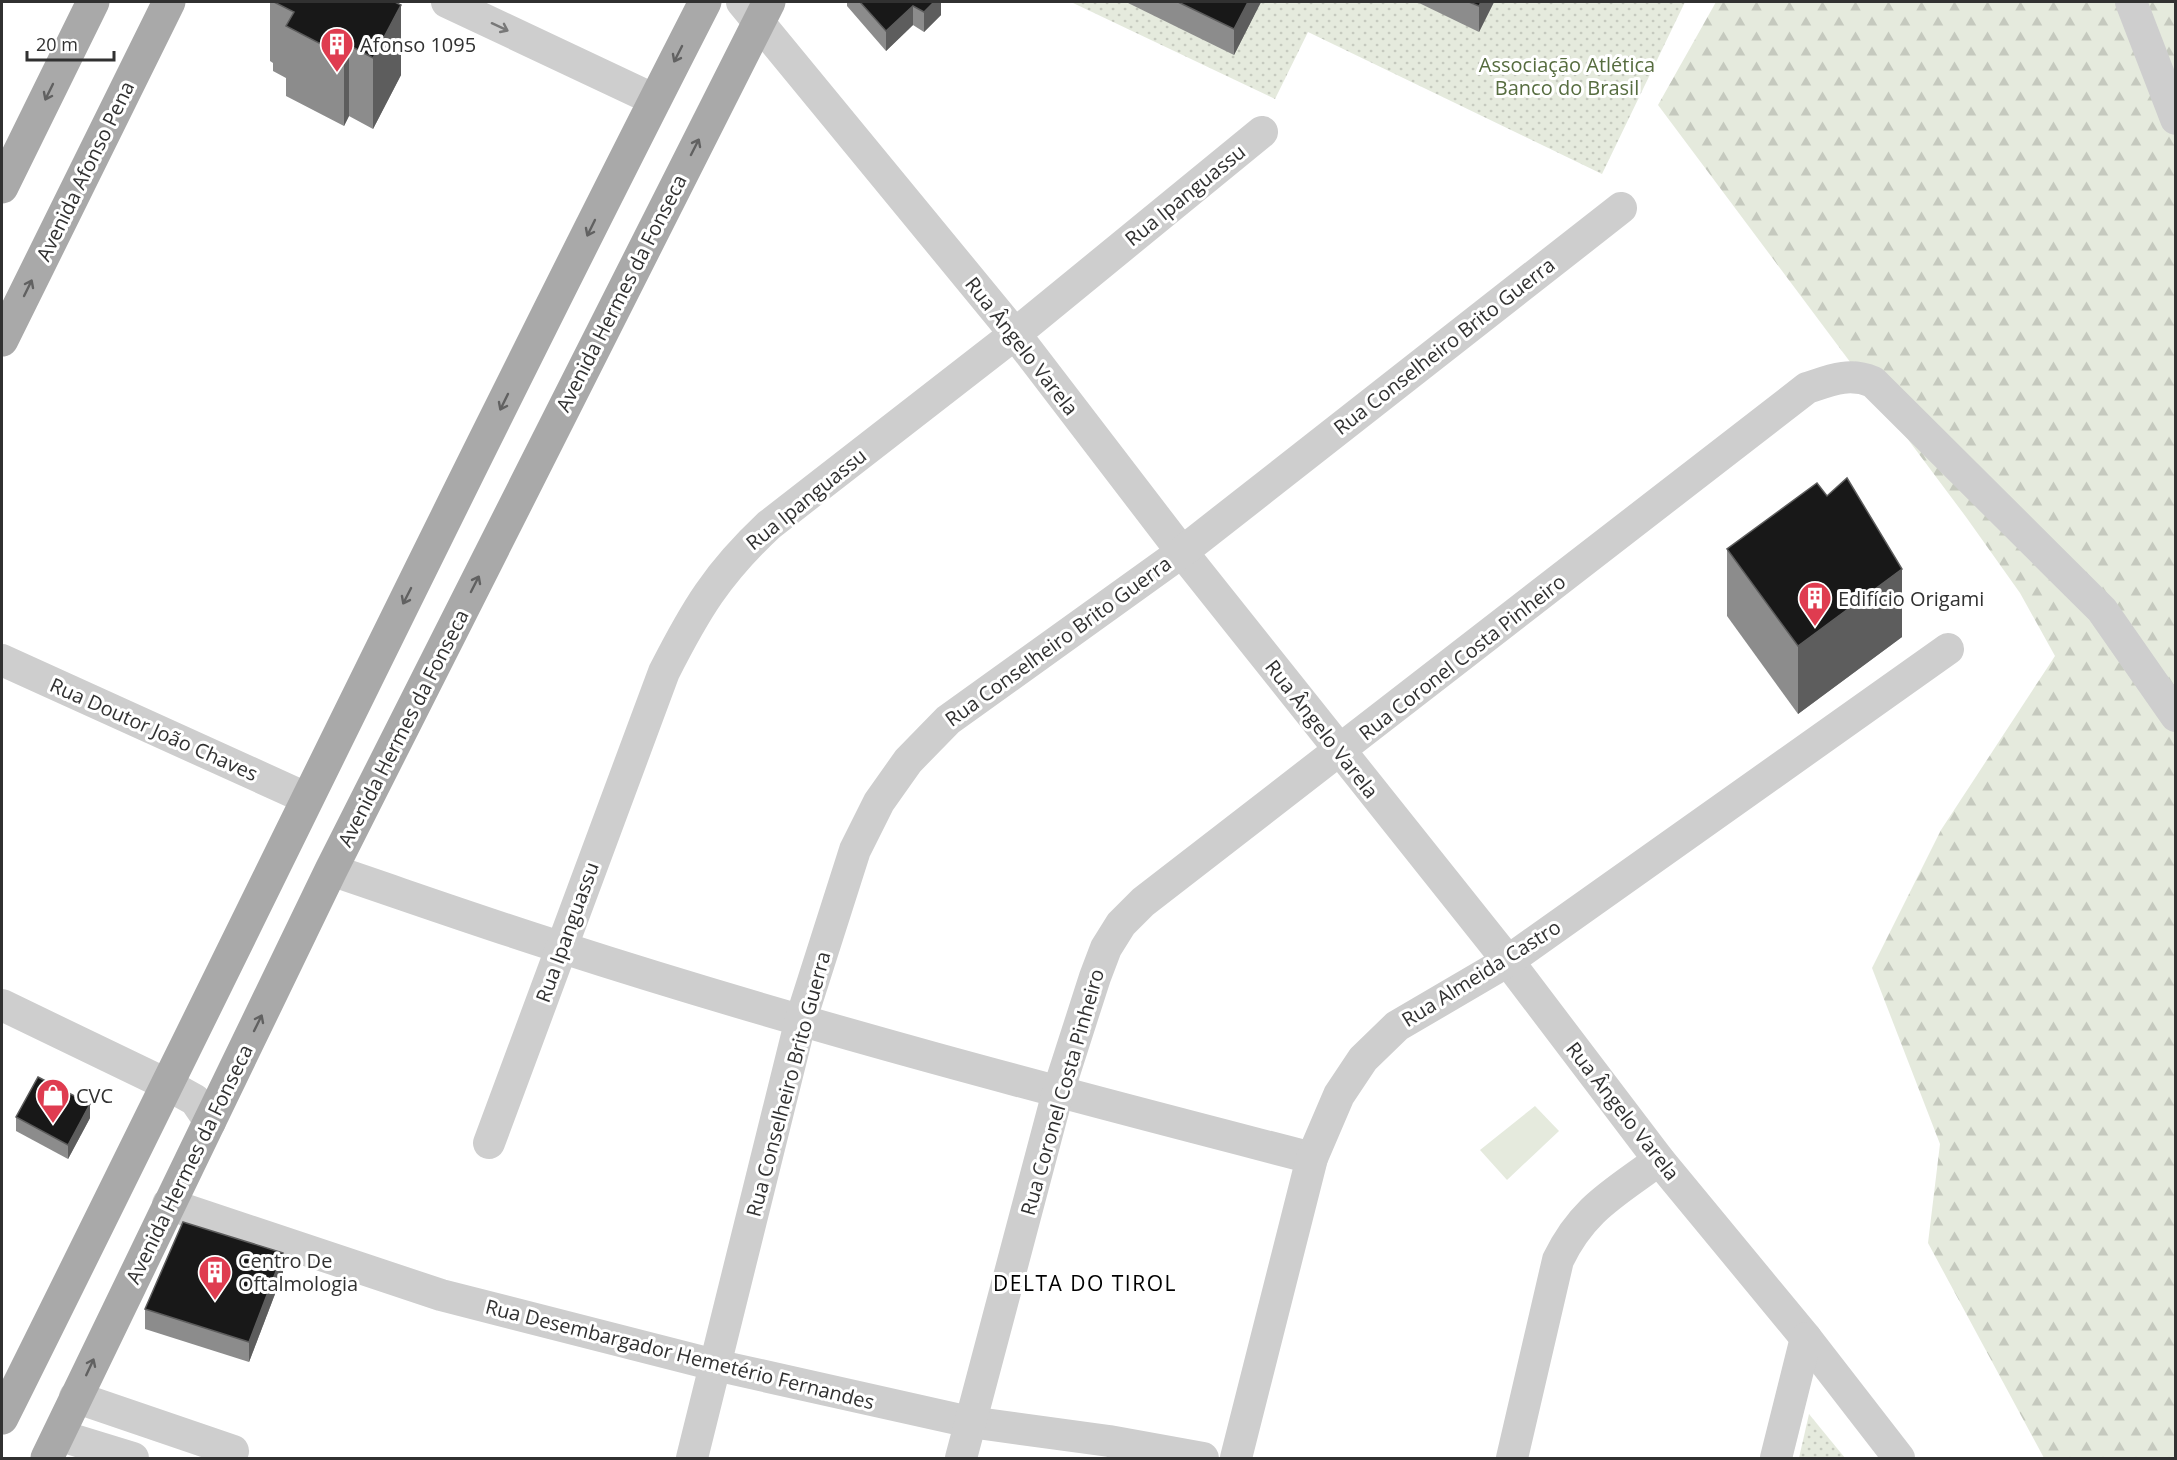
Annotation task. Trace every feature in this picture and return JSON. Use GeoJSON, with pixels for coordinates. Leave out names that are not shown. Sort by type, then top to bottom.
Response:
{"type":"FeatureCollection","features":[{"type":"Feature","properties":{"kind":"main road"},"geometry":{"type":"LineString","coordinates":[[2,187],[93,2]]}},
{"type":"Feature","properties":{"kind":"main road","name":"Avenida Afonso Pena"},"geometry":{"type":"LineString","coordinates":[[2,340],[169,2]]}},
{"type":"Feature","properties":{"kind":"main road"},"geometry":{"type":"LineString","coordinates":[[2,1418],[168,1085],[306,798],[705,2]]}},
{"type":"Feature","properties":{"kind":"main road","name":"Avenida Hermes da Fonseca"},"geometry":{"type":"LineString","coordinates":[[52,1447],[331,870],[756,9]]}},
{"type":"Feature","properties":{"kind":"street"},"geometry":{"type":"LineString","coordinates":[[447,2],[655,100]]}},
{"type":"Feature","properties":{"kind":"street"},"geometry":{"type":"LineString","coordinates":[[2131,2],[2175,119]]}},
{"type":"Feature","properties":{"kind":"street","name":"Rua Ângelo Varela"},"geometry":{"type":"LineString","coordinates":[[756,9],[1015,334],[1182,552],[1508,961],[1659,1160],[1806,1338],[1899,1458]]}},
{"type":"Feature","properties":{"kind":"street","name":"Rua Ipanguassu"},"geometry":{"type":"LineString","coordinates":[[489,1143],[664,672],[694,614],[713,584],[741,551],[769,525],[1015,334],[1262,132]]}},
{"type":"Feature","properties":{"kind":"street","name":"Rua Conselheiro Brito Guerra"},"geometry":{"type":"LineString","coordinates":[[692,1458],[801,1019],[855,850],[879,802],[908,761],[948,720],[1182,552],[1621,208]]}},
{"type":"Feature","properties":{"kind":"street","name":"Rua Coronel Costa Pinheiro"},"geometry":{"type":"LineString","coordinates":[[961,1458],[1058,1092],[1095,977],[1106,948],[1121,924],[1143,902],[1340,752],[1807,388],[1841,376],[1860,376],[1873,382],[2102,610],[2175,716]]}},
{"type":"Feature","properties":{"kind":"street","name":"Rua Almeida Castro"},"geometry":{"type":"LineString","coordinates":[[1236,1458],[1312,1158],[1339,1095],[1363,1059],[1397,1026],[1508,961],[1948,649]]}},
{"type":"Feature","properties":{"kind":"street","name":"Rua Doutor João Chaves"},"geometry":{"type":"LineString","coordinates":[[2,660],[306,798]]}},
{"type":"Feature","properties":{"kind":"street"},"geometry":{"type":"LineString","coordinates":[[331,870],[561,948],[801,1019],[1058,1092],[1312,1158]]}},
{"type":"Feature","properties":{"kind":"street"},"geometry":{"type":"LineString","coordinates":[[2,1005],[195,1100],[210,1122]]}},
{"type":"Feature","properties":{"kind":"street"},"geometry":{"type":"LineString","coordinates":[[1512,1458],[1558,1260],[1571,1233],[1587,1213],[1659,1160]]}},
{"type":"Feature","properties":{"kind":"street","name":"Rua Desembargador Hemetério Fernandes"},"geometry":{"type":"LineString","coordinates":[[168,1204],[441,1295],[715,1365],[970,1422],[1109,1441],[1203,1458]]}},
{"type":"Feature","properties":{"kind":"street"},"geometry":{"type":"LineString","coordinates":[[1776,1458],[1806,1338]]}},
{"type":"Feature","properties":{"kind":"street"},"geometry":{"type":"LineString","coordinates":[[75,1397],[233,1451],[229,1458]]}},
{"type":"Feature","properties":{"kind":"street"},"geometry":{"type":"LineString","coordinates":[[52,1447],[133,1458]]}},
{"type":"Feature","properties":{"kind":"green space","name":"Associação Atlética Banco do Brasil"},"geometry":{"type":"Polygon","coordinates":[[[1071,2],[1685,2],[1602,174],[1308,32],[1275,99],[1071,2]]]}},
{"type":"Feature","properties":{"kind":"green space"},"geometry":{"type":"Polygon","coordinates":[[[1716,2],[2175,2],[2175,1458],[2044,1458],[1928,1243],[1940,1144],[1872,968],[1941,830],[2055,656],[2020,593],[1966,517],[1658,105],[1716,2]]]}},
{"type":"Feature","properties":{"kind":"green space"},"geometry":{"type":"Polygon","coordinates":[[[1535,1106],[1559,1131],[1507,1180],[1480,1150],[1535,1106]]]}},
{"type":"Feature","properties":{"kind":"green space"},"geometry":{"type":"Polygon","coordinates":[[[1809,1414],[1845,1458],[1799,1458],[1809,1414]]]}},
{"type":"Feature","properties":{"kind":"building"},"geometry":{"type":"Polygon","coordinates":[[[274,2],[395,2],[401,5],[373,58],[349,45],[344,56],[286,26],[294,12],[274,2]]]}},
{"type":"Feature","properties":{"kind":"building"},"geometry":{"type":"Polygon","coordinates":[[[860,2],[934,2],[924,12],[913,6],[886,31],[860,2]]]}},
{"type":"Feature","properties":{"kind":"building"},"geometry":{"type":"Polygon","coordinates":[[[1178,2],[1248,2],[1234,29],[1178,2]]]}},
{"type":"Feature","properties":{"kind":"building"},"geometry":{"type":"Polygon","coordinates":[[[1469,2],[1481,2],[1479,6],[1469,2]]]}},
{"type":"Feature","properties":{"kind":"building"},"geometry":{"type":"Polygon","coordinates":[[[1847,478],[1902,569],[1798,646],[1727,549],[1817,483],[1827,496],[1847,478]]]}},
{"type":"Feature","properties":{"kind":"building","name":"CVC"},"geometry":{"type":"Polygon","coordinates":[[[38,1077],[90,1104],[68,1145],[16,1117],[38,1077]]]}},
{"type":"Feature","properties":{"kind":"building","name":"Centro De Oftalmologia"},"geometry":{"type":"Polygon","coordinates":[[[183,1222],[283,1253],[249,1342],[145,1309],[183,1222]]]}},
{"type":"Feature","properties":{"kind":"place","name":"Afonso 1095"},"geometry":{"type":"Point","coordinates":[337,73]}},
{"type":"Feature","properties":{"kind":"place","name":"Edifício Origami"},"geometry":{"type":"Point","coordinates":[1815,627]}},
{"type":"Feature","properties":{"kind":"place","name":"CVC"},"geometry":{"type":"Point","coordinates":[53,1124]}},
{"type":"Feature","properties":{"kind":"place","name":"Centro De Oftalmologia"},"geometry":{"type":"Point","coordinates":[215,1301]}},
{"type":"Feature","properties":{"kind":"district","name":"DELTA DO TIROL"},"geometry":{"type":"Point","coordinates":[1085,1283]}}]}
